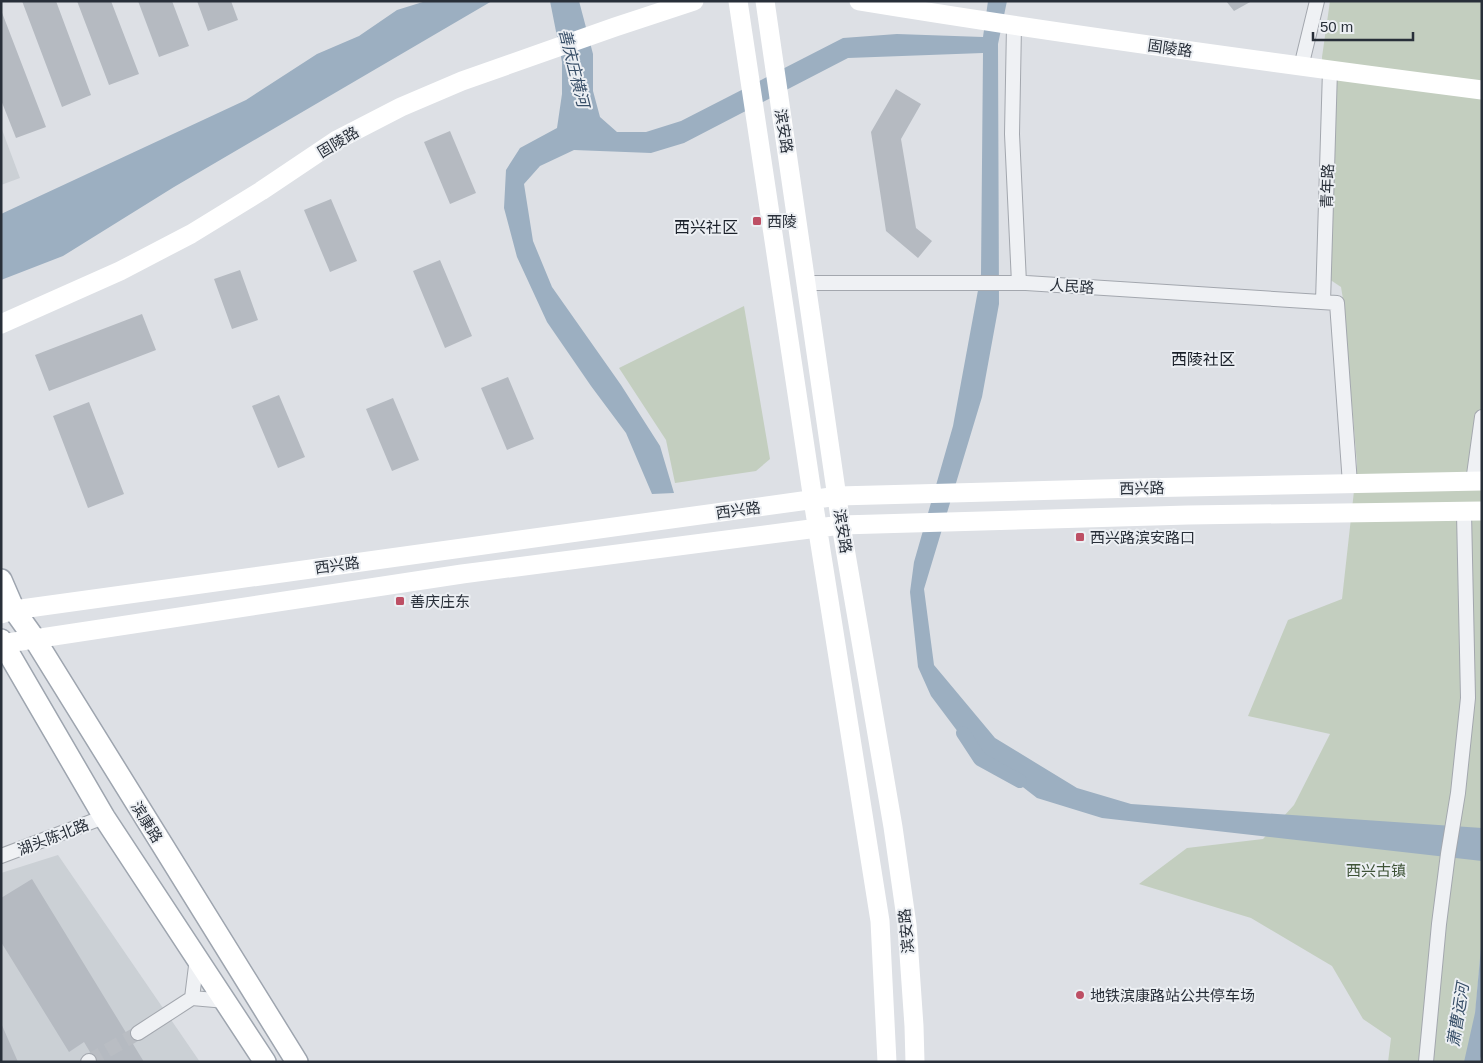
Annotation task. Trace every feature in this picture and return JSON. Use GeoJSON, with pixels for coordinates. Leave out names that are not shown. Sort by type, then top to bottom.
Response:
{"type":"FeatureCollection","features":[{"type":"Feature","properties":{"kind":"main road","name":"固陵路"},"geometry":{"type":"LineString","coordinates":[[1,324],[120,271],[191,234],[262,191],[337,140],[401,107],[462,81],[694,1]]}},
{"type":"Feature","properties":{"kind":"main road","name":"滨安路"},"geometry":{"type":"LineString","coordinates":[[738,1],[817,529],[880,921],[887,1062]]}},
{"type":"Feature","properties":{"kind":"main road","name":"滨安路"},"geometry":{"type":"LineString","coordinates":[[765,1],[842,525],[893,827],[907,925],[915,1062]]}},
{"type":"Feature","properties":{"kind":"main road","name":"固陵路"},"geometry":{"type":"LineString","coordinates":[[858,1],[1014,26],[1301,67],[1482,90]]}},
{"type":"Feature","properties":{"kind":"main road","name":"西兴路"},"geometry":{"type":"LineString","coordinates":[[8,612],[838,496],[1477,482]]}},
{"type":"Feature","properties":{"kind":"main road","name":"西兴路"},"geometry":{"type":"LineString","coordinates":[[2,642],[462,574],[842,525],[1188,515],[1473,512]]}},
{"type":"Feature","properties":{"kind":"main road","name":"滨康路"},"geometry":{"type":"LineString","coordinates":[[1,580],[8,612],[34,638],[297,1062]]}},
{"type":"Feature","properties":{"kind":"main road"},"geometry":{"type":"LineString","coordinates":[[2,642],[104,817],[265,1062]]}},
{"type":"Feature","properties":{"kind":"street"},"geometry":{"type":"LineString","coordinates":[[1301,67],[1317,1]]}},
{"type":"Feature","properties":{"kind":"street"},"geometry":{"type":"LineString","coordinates":[[1014,26],[1012,134],[1019,283]]}},
{"type":"Feature","properties":{"kind":"street","name":"青年路"},"geometry":{"type":"LineString","coordinates":[[1322,302],[1330,70]]}},
{"type":"Feature","properties":{"kind":"street","name":"人民路"},"geometry":{"type":"LineString","coordinates":[[807,283],[1019,283],[1337,303],[1350,484]]}},
{"type":"Feature","properties":{"kind":"street"},"geometry":{"type":"LineString","coordinates":[[1477,482],[1482,417]]}},
{"type":"Feature","properties":{"kind":"street"},"geometry":{"type":"LineString","coordinates":[[1426,1062],[1439,924],[1458,793],[1468,698],[1473,512]]}},
{"type":"Feature","properties":{"kind":"street","name":"湖头陈北路"},"geometry":{"type":"LineString","coordinates":[[1,856],[104,817]]}},
{"type":"Feature","properties":{"kind":"street"},"geometry":{"type":"LineString","coordinates":[[192,998],[197,958]]}},
{"type":"Feature","properties":{"kind":"street"},"geometry":{"type":"LineString","coordinates":[[138,1033],[192,998],[226,1001]]}},
{"type":"Feature","properties":{"kind":"shaded area"},"geometry":{"type":"Polygon","coordinates":[[[1,127],[20,178],[1,185],[1,127]]]}},
{"type":"Feature","properties":{"kind":"shaded area"},"geometry":{"type":"Polygon","coordinates":[[[58,855],[200,1062],[1,1062],[1,873],[58,855]]]}},
{"type":"Feature","properties":{"kind":"green space","name":"西兴古镇"},"geometry":{"type":"Polygon","coordinates":[[[1330,1],[1482,1],[1482,936],[1471,1062],[1388,1062],[1391,1038],[1363,1019],[1332,966],[1251,918],[1139,884],[1187,848],[1263,839],[1294,805],[1330,734],[1248,716],[1288,620],[1342,599],[1357,464],[1343,299],[1341,287],[1329,279],[1329,203],[1322,57],[1330,1]]]}},
{"type":"Feature","properties":{"kind":"green space"},"geometry":{"type":"Polygon","coordinates":[[[744,306],[770,459],[756,471],[675,483],[666,440],[619,368],[744,306]]]}},
{"type":"Feature","properties":{"kind":"water"},"geometry":{"type":"Polygon","coordinates":[[[426,1],[492,1],[174,187],[63,256],[1,280],[1,214],[246,100],[317,54],[359,36],[397,10],[426,1]]]}},
{"type":"Feature","properties":{"kind":"water","name":"善庆庄横河"},"geometry":{"type":"Polygon","coordinates":[[[550,1],[579,1],[593,54],[593,91],[600,117],[617,132],[646,132],[681,121],[843,38],[897,34],[983,37],[988,1],[1007,1],[998,44],[999,304],[982,397],[924,589],[934,665],[995,738],[1077,788],[1131,804],[1482,828],[1482,861],[1102,818],[1037,798],[967,744],[931,696],[918,667],[910,592],[914,562],[953,426],[981,274],[983,53],[848,58],[684,143],[651,153],[574,150],[540,166],[524,184],[533,241],[552,287],[621,385],[660,446],[674,493],[652,494],[626,433],[547,322],[517,257],[504,208],[506,170],[520,148],[557,128],[562,94],[562,62],[550,1]]]}},
{"type":"Feature","properties":{"kind":"water"},"geometry":{"type":"Polygon","coordinates":[[[1482,936],[1482,1050],[1480,1062],[1464,1062],[1475,1013],[1482,936]]]}},
{"type":"Feature","properties":{"kind":"building"},"geometry":{"type":"Polygon","coordinates":[[[22,1],[56,1],[91,95],[62,107],[22,1]]]}},
{"type":"Feature","properties":{"kind":"building"},"geometry":{"type":"Polygon","coordinates":[[[77,1],[111,1],[139,74],[109,85],[77,1]]]}},
{"type":"Feature","properties":{"kind":"building"},"geometry":{"type":"Polygon","coordinates":[[[138,1],[172,1],[189,46],[159,57],[138,1]]]}},
{"type":"Feature","properties":{"kind":"building"},"geometry":{"type":"Polygon","coordinates":[[[197,1],[231,1],[238,20],[208,31],[197,1]]]}},
{"type":"Feature","properties":{"kind":"building"},"geometry":{"type":"Polygon","coordinates":[[[1226,1],[1252,1],[1234,11],[1226,1]]]}},
{"type":"Feature","properties":{"kind":"building"},"geometry":{"type":"Polygon","coordinates":[[[1,10],[46,127],[16,138],[1,100],[1,10]]]}},
{"type":"Feature","properties":{"kind":"building"},"geometry":{"type":"Polygon","coordinates":[[[896,89],[921,104],[901,139],[916,228],[932,241],[918,258],[886,231],[871,132],[896,89]]]}},
{"type":"Feature","properties":{"kind":"building"},"geometry":{"type":"Polygon","coordinates":[[[450,131],[476,193],[450,204],[424,142],[450,131]]]}},
{"type":"Feature","properties":{"kind":"building"},"geometry":{"type":"Polygon","coordinates":[[[331,199],[357,261],[330,272],[304,210],[331,199]]]}},
{"type":"Feature","properties":{"kind":"building"},"geometry":{"type":"Polygon","coordinates":[[[440,260],[472,336],[445,348],[413,271],[440,260]]]}},
{"type":"Feature","properties":{"kind":"building"},"geometry":{"type":"Polygon","coordinates":[[[240,270],[258,320],[232,329],[214,279],[240,270]]]}},
{"type":"Feature","properties":{"kind":"building"},"geometry":{"type":"Polygon","coordinates":[[[142,314],[156,350],[49,391],[35,355],[142,314]]]}},
{"type":"Feature","properties":{"kind":"building"},"geometry":{"type":"Polygon","coordinates":[[[508,377],[534,439],[507,450],[481,388],[508,377]]]}},
{"type":"Feature","properties":{"kind":"building"},"geometry":{"type":"Polygon","coordinates":[[[279,395],[305,457],[278,468],[252,406],[279,395]]]}},
{"type":"Feature","properties":{"kind":"building"},"geometry":{"type":"Polygon","coordinates":[[[393,398],[419,460],[392,471],[366,409],[393,398]]]}},
{"type":"Feature","properties":{"kind":"building"},"geometry":{"type":"Polygon","coordinates":[[[89,402],[124,494],[88,508],[53,416],[89,402]]]}},
{"type":"Feature","properties":{"kind":"building"},"geometry":{"type":"Polygon","coordinates":[[[32,879],[144,1062],[96,1062],[84,1042],[69,1052],[1,942],[1,898],[32,879]]]}},
{"type":"Feature","properties":{"kind":"building"},"geometry":{"type":"Polygon","coordinates":[[[1,1023],[18,1062],[1,1062],[1,1023]]]}},
{"type":"Feature","properties":{"kind":"waterway"},"geometry":{"type":"LineString","coordinates":[[963,733],[980,759],[1020,781]]}},
{"type":"Feature","properties":{"kind":"tunnel"},"geometry":{"type":"LineString","coordinates":[[89,1061],[138,1033]]}},
{"type":"Feature","properties":{"kind":"place","name":"西陵"},"geometry":{"type":"Point","coordinates":[757,221]}},
{"type":"Feature","properties":{"kind":"place","name":"西兴路滨安路口"},"geometry":{"type":"Point","coordinates":[1080,537]}},
{"type":"Feature","properties":{"kind":"place","name":"善庆庄东"},"geometry":{"type":"Point","coordinates":[400,601]}},
{"type":"Feature","properties":{"kind":"place","name":"地铁滨康路站公共停车场"},"geometry":{"type":"Point","coordinates":[1080,995]}},
{"type":"Feature","properties":{"kind":"district","name":"西兴社区"},"geometry":{"type":"Point","coordinates":[706,227]}},
{"type":"Feature","properties":{"kind":"district","name":"西陵社区"},"geometry":{"type":"Point","coordinates":[1203,359]}},
{"type":"Feature","properties":{"kind":"water label","name":"萧曹运河"},"geometry":{"type":"Point","coordinates":[1458,1015]}}]}
